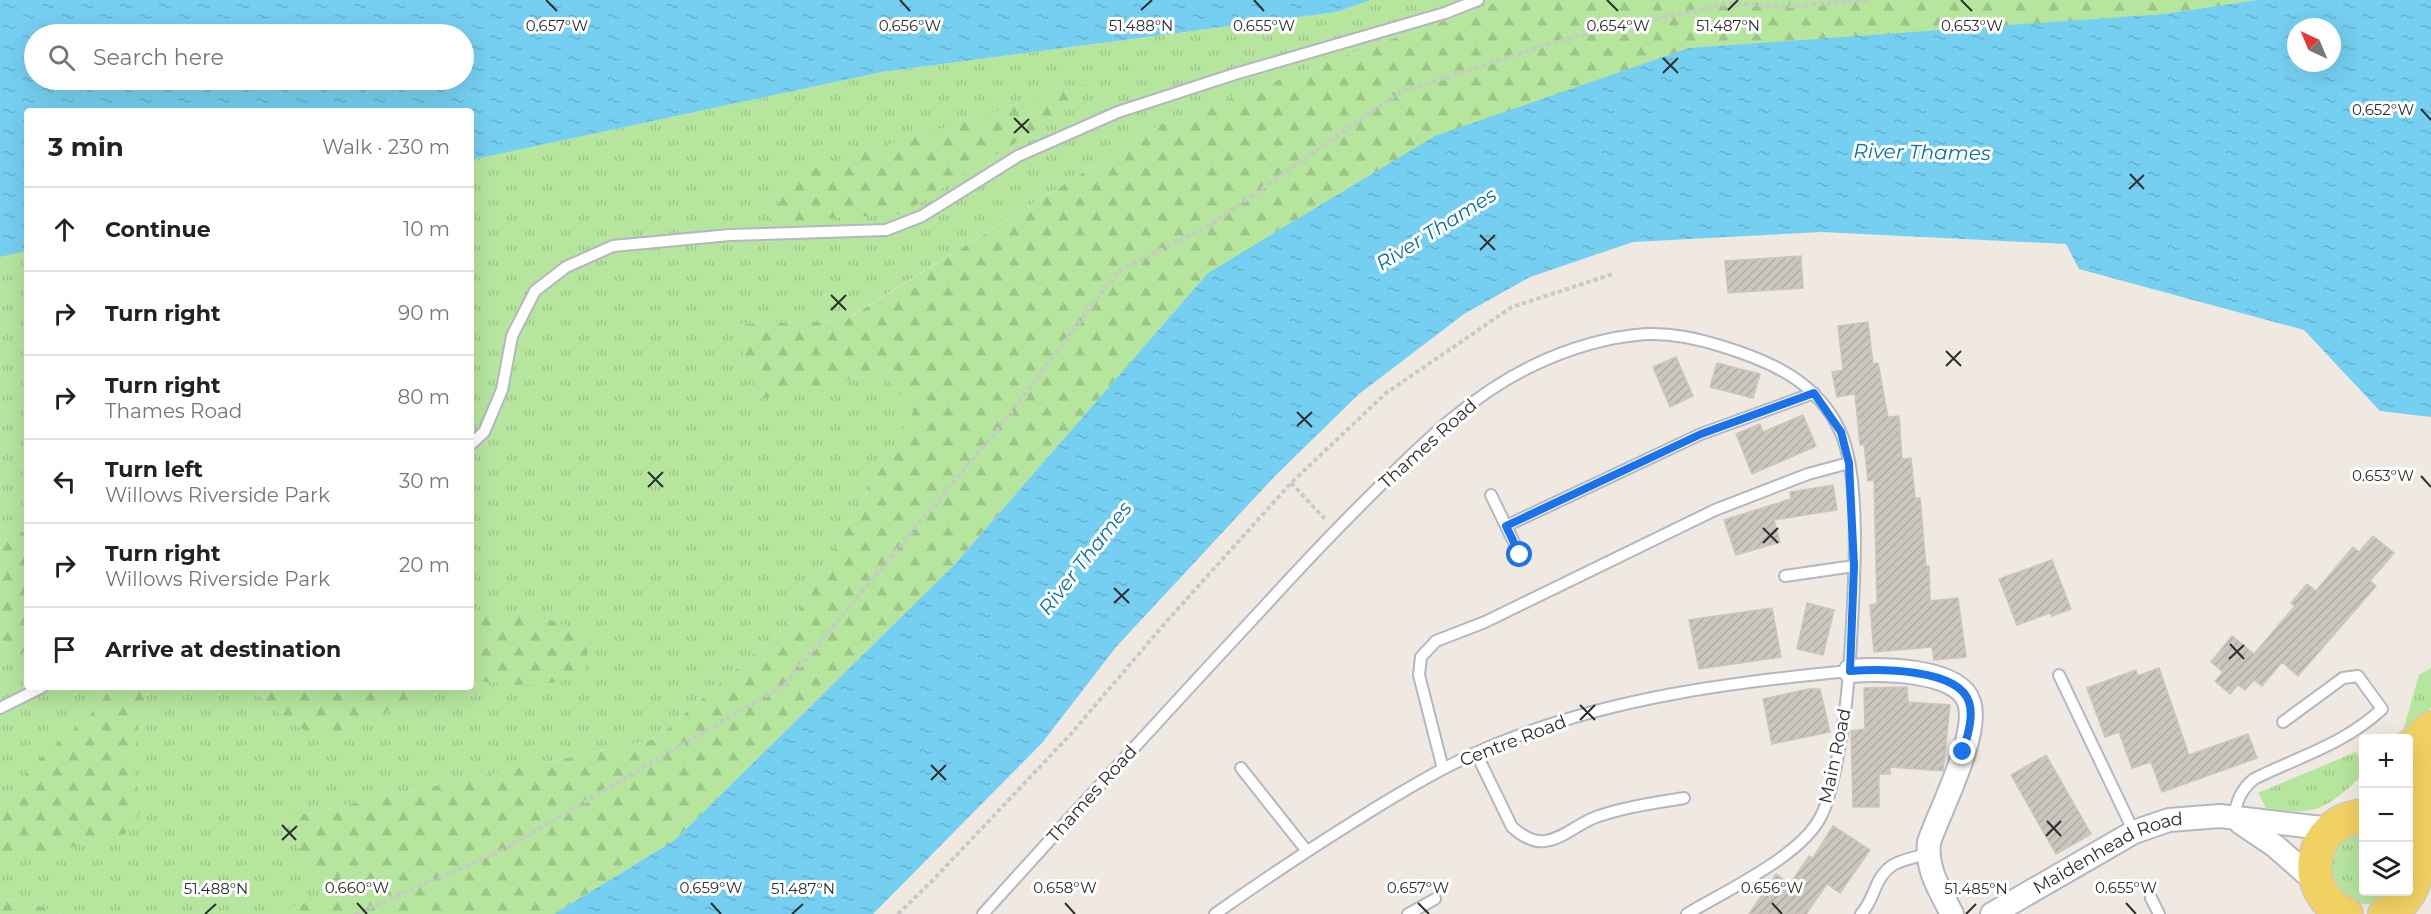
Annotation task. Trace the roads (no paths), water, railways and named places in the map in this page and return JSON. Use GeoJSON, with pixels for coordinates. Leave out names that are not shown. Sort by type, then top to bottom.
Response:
{"type":"FeatureCollection","features":[{"type":"Feature","properties":{"kind":"main road"},"geometry":{"type":"LineString","coordinates":[[2413,745],[2431,728]]}},
{"type":"Feature","properties":{"kind":"main road"},"geometry":{"type":"LineString","coordinates":[[2388,914],[2401,904],[2411,891],[2416,876],[2417,812],[2431,765]]}},
{"type":"Feature","properties":{"kind":"main road"},"geometry":{"type":"LineString","coordinates":[[2346,914],[2320,896],[2315,874],[2316,854],[2324,837],[2345,823],[2359,805]]}},
{"type":"Feature","properties":{"kind":"street"},"geometry":{"type":"LineString","coordinates":[[1850,671],[1885,670],[1932,677],[1957,686],[1969,701],[1969,723],[1963,752],[1949,795],[1931,836],[1928,854],[1933,877],[1952,914]]}},
{"type":"Feature","properties":{"kind":"street","name":"Maidenhead Road"},"geometry":{"type":"LineString","coordinates":[[2006,910],[2134,832],[2169,820],[2204,816],[2345,823]]}},
{"type":"Feature","properties":{"kind":"street"},"geometry":{"type":"LineString","coordinates":[[2233,819],[2269,840],[2320,896]]}},
{"type":"Feature","properties":{"kind":"lane"},"geometry":{"type":"LineString","coordinates":[[474,441],[484,432],[502,390],[512,336],[535,291],[566,267],[613,246],[730,235],[886,230],[922,216],[1018,156],[1118,112],[1245,71],[1445,13],[1478,0]]}},
{"type":"Feature","properties":{"kind":"lane","name":"Thames Road"},"geometry":{"type":"LineString","coordinates":[[983,914],[1335,530],[1411,455],[1467,406],[1534,365],[1589,345],[1643,334],[1685,336],[1771,363],[1788,372],[1814,393],[1841,432],[1849,463],[1854,566],[1850,671]]}},
{"type":"Feature","properties":{"kind":"lane"},"geometry":{"type":"LineString","coordinates":[[1506,526],[1701,434],[1814,393]]}},
{"type":"Feature","properties":{"kind":"lane"},"geometry":{"type":"LineString","coordinates":[[1443,769],[1419,675],[1421,657],[1436,641],[1493,619],[1715,510],[1808,474],[1849,463]]}},
{"type":"Feature","properties":{"kind":"lane"},"geometry":{"type":"LineString","coordinates":[[1491,495],[1520,555]]}},
{"type":"Feature","properties":{"kind":"lane"},"geometry":{"type":"LineString","coordinates":[[1785,576],[1854,566]]}},
{"type":"Feature","properties":{"kind":"lane","name":"Centre Road"},"geometry":{"type":"LineString","coordinates":[[1215,914],[1306,850],[1443,769],[1533,730],[1645,700],[1726,684],[1850,671]]}},
{"type":"Feature","properties":{"kind":"lane","name":"Main Road"},"geometry":{"type":"LineString","coordinates":[[1686,914],[1777,860],[1802,841],[1816,825],[1828,799],[1841,745],[1850,671]]}},
{"type":"Feature","properties":{"kind":"lane"},"geometry":{"type":"LineString","coordinates":[[2059,675],[2134,832]]}},
{"type":"Feature","properties":{"kind":"lane"},"geometry":{"type":"LineString","coordinates":[[2233,819],[2240,795],[2245,786],[2254,779],[2331,746],[2353,734],[2382,709],[2358,676],[2343,678],[2283,722]]}},
{"type":"Feature","properties":{"kind":"lane"},"geometry":{"type":"LineString","coordinates":[[0,708],[36,690]]}},
{"type":"Feature","properties":{"kind":"lane"},"geometry":{"type":"LineString","coordinates":[[1476,753],[1512,827],[1520,835],[1531,840],[1543,842],[1553,839],[1593,818],[1609,813],[1684,798]]}},
{"type":"Feature","properties":{"kind":"lane"},"geometry":{"type":"LineString","coordinates":[[1241,768],[1306,850]]}},
{"type":"Feature","properties":{"kind":"lane"},"geometry":{"type":"LineString","coordinates":[[1861,914],[1879,878],[1890,866],[1928,854]]}},
{"type":"Feature","properties":{"kind":"lane"},"geometry":{"type":"LineString","coordinates":[[2151,898],[2159,914]]}},
{"type":"Feature","properties":{"kind":"lane"},"geometry":{"type":"LineString","coordinates":[[1408,914],[1435,899]]}},
{"type":"Feature","properties":{"kind":"water"},"geometry":{"type":"Polygon","coordinates":[[[0,0],[1371,0],[1336,12],[882,72],[474,159],[474,108],[24,108],[24,252],[0,257],[0,0]]]}},
{"type":"Feature","properties":{"kind":"water","name":"River Thames"},"geometry":{"type":"Polygon","coordinates":[[[2257,0],[2431,0],[2431,417],[2380,411],[2304,330],[2079,269],[2066,244],[1822,232],[1633,242],[1530,277],[1464,314],[1359,394],[1274,477],[1116,647],[1042,743],[873,914],[554,914],[675,840],[955,564],[1208,273],[1435,136],[1689,48],[2164,14],[2257,0]]]}}]}
